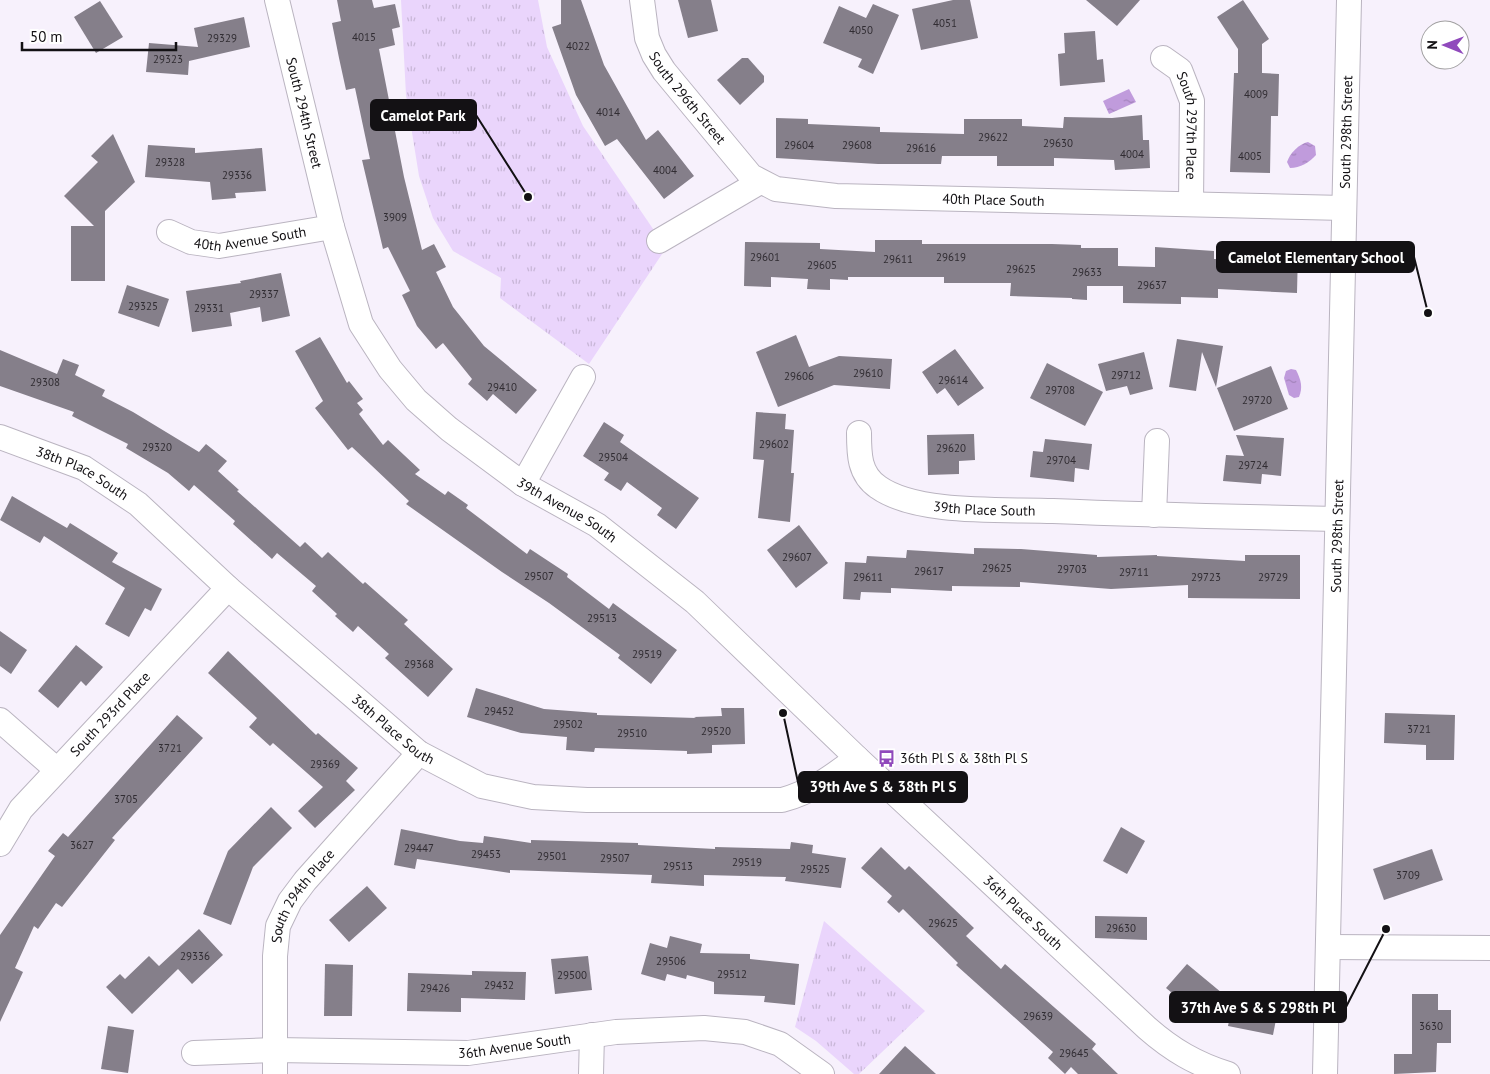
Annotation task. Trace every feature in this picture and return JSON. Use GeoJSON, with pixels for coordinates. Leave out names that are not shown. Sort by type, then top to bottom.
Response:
{"type":"FeatureCollection","features":[{"type":"Feature","properties":{"kind":"street","name":"South 294th Street"},"geometry":{"type":"LineString","coordinates":[[277,0],[332,227]]}},
{"type":"Feature","properties":{"kind":"street","name":"South 296th Street"},"geometry":{"type":"LineString","coordinates":[[642,0],[647,38],[654,55],[664,71],[744,168],[760,182]]}},
{"type":"Feature","properties":{"kind":"street","name":"South 298th Street"},"geometry":{"type":"LineString","coordinates":[[1325,1074],[1349,0]]}},
{"type":"Feature","properties":{"kind":"street","name":"South 297th Place"},"geometry":{"type":"LineString","coordinates":[[1163,58],[1180,70],[1188,85],[1192,101],[1191,203]]}},
{"type":"Feature","properties":{"kind":"street","name":"40th Place South"},"geometry":{"type":"LineString","coordinates":[[760,182],[788,192],[836,196],[1344,208]]}},
{"type":"Feature","properties":{"kind":"street"},"geometry":{"type":"LineString","coordinates":[[659,241],[760,182]]}},
{"type":"Feature","properties":{"kind":"street","name":"40th Avenue South"},"geometry":{"type":"LineString","coordinates":[[169,232],[191,242],[219,246],[332,227]]}},
{"type":"Feature","properties":{"kind":"street","name":"39th Avenue South"},"geometry":{"type":"LineString","coordinates":[[332,227],[362,324],[390,369],[416,400],[448,429],[523,484],[597,525],[695,602],[857,758]]}},
{"type":"Feature","properties":{"kind":"street"},"geometry":{"type":"LineString","coordinates":[[523,484],[583,377]]}},
{"type":"Feature","properties":{"kind":"street","name":"39th Place South"},"geometry":{"type":"LineString","coordinates":[[859,433],[860,460],[868,478],[883,490],[901,499],[952,507],[1154,516],[1338,519]]}},
{"type":"Feature","properties":{"kind":"street","name":"38th Place South"},"geometry":{"type":"LineString","coordinates":[[0,437],[84,468],[138,504],[228,588],[419,753],[482,786],[533,797],[588,800],[782,800],[804,794],[823,784],[857,758]]}},
{"type":"Feature","properties":{"kind":"street"},"geometry":{"type":"LineString","coordinates":[[1154,516],[1157,441]]}},
{"type":"Feature","properties":{"kind":"street","name":"South 293rd Place"},"geometry":{"type":"LineString","coordinates":[[0,844],[21,809],[228,588]]}},
{"type":"Feature","properties":{"kind":"street"},"geometry":{"type":"LineString","coordinates":[[0,720],[57,770]]}},
{"type":"Feature","properties":{"kind":"street","name":"South 294th Place"},"geometry":{"type":"LineString","coordinates":[[275,1074],[275,956],[278,926],[290,901],[305,881],[419,753]]}},
{"type":"Feature","properties":{"kind":"street","name":"36th Place South"},"geometry":{"type":"LineString","coordinates":[[857,758],[1191,1068],[1228,1074]]}},
{"type":"Feature","properties":{"kind":"street"},"geometry":{"type":"LineString","coordinates":[[1328,946],[1490,948]]}},
{"type":"Feature","properties":{"kind":"street","name":"36th Avenue South"},"geometry":{"type":"LineString","coordinates":[[194,1053],[275,1050],[468,1053],[616,1032],[704,1028],[745,1032],[780,1044],[822,1074]]}},
{"type":"Feature","properties":{"kind":"street"},"geometry":{"type":"LineString","coordinates":[[591,1074],[592,1035]]}},
{"type":"Feature","properties":{"kind":"green space"},"geometry":{"type":"Polygon","coordinates":[[[401,0],[538,0],[547,47],[583,126],[666,248],[589,364],[500,298],[501,278],[453,251],[433,218],[419,176],[406,95],[401,0]]]}},
{"type":"Feature","properties":{"kind":"green space"},"geometry":{"type":"Polygon","coordinates":[[[824,921],[925,1011],[859,1074],[854,1074],[816,1041],[795,1027],[824,921]]]}},
{"type":"Feature","properties":{"kind":"water"},"geometry":{"type":"Polygon","coordinates":[[[1129,89],[1136,102],[1109,114],[1103,101],[1129,89]]]}},
{"type":"Feature","properties":{"kind":"water"},"geometry":{"type":"Polygon","coordinates":[[[1308,142],[1315,146],[1316,155],[1304,164],[1290,168],[1287,162],[1290,155],[1295,149],[1308,142]]]}},
{"type":"Feature","properties":{"kind":"water"},"geometry":{"type":"Polygon","coordinates":[[[1296,370],[1301,384],[1299,397],[1294,398],[1289,395],[1284,378],[1286,371],[1296,370]]]}},
{"type":"Feature","properties":{"kind":"building"},"geometry":{"type":"Polygon","coordinates":[[[337,0],[372,0],[374,8],[395,4],[400,27],[392,29],[395,45],[379,49],[404,177],[422,250],[434,244],[446,267],[436,272],[453,307],[484,346],[537,390],[516,414],[493,394],[487,401],[468,384],[472,379],[443,343],[436,349],[417,326],[402,295],[410,291],[388,247],[383,249],[362,160],[370,159],[355,88],[346,90],[332,23],[341,21],[337,0]]]}},
{"type":"Feature","properties":{"kind":"building"},"geometry":{"type":"Polygon","coordinates":[[[561,0],[581,0],[604,65],[646,140],[658,130],[694,176],[664,199],[617,139],[605,146],[576,95],[552,27],[561,24],[561,0]]]}},
{"type":"Feature","properties":{"kind":"building"},"geometry":{"type":"Polygon","coordinates":[[[678,0],[711,0],[718,31],[688,38],[678,0]]]}},
{"type":"Feature","properties":{"kind":"building"},"geometry":{"type":"Polygon","coordinates":[[[953,0],[970,0],[978,38],[921,50],[912,9],[953,0]]]}},
{"type":"Feature","properties":{"kind":"building"},"geometry":{"type":"Polygon","coordinates":[[[1086,0],[1140,0],[1117,26],[1086,0]]]}},
{"type":"Feature","properties":{"kind":"building"},"geometry":{"type":"Polygon","coordinates":[[[1243,0],[1269,39],[1262,44],[1262,73],[1279,74],[1278,116],[1271,116],[1270,173],[1230,172],[1234,73],[1238,73],[1238,49],[1217,17],[1243,0]]]}},
{"type":"Feature","properties":{"kind":"building"},"geometry":{"type":"Polygon","coordinates":[[[100,1],[123,37],[96,53],[74,17],[100,1]]]}},
{"type":"Feature","properties":{"kind":"building"},"geometry":{"type":"Polygon","coordinates":[[[873,4],[899,15],[873,74],[858,67],[862,59],[823,43],[839,6],[866,18],[873,4]]]}},
{"type":"Feature","properties":{"kind":"building"},"geometry":{"type":"Polygon","coordinates":[[[244,17],[250,47],[189,61],[188,75],[146,72],[149,43],[198,47],[194,28],[244,17]]]}},
{"type":"Feature","properties":{"kind":"building"},"geometry":{"type":"Polygon","coordinates":[[[1095,31],[1097,60],[1103,59],[1105,82],[1060,86],[1058,54],[1065,53],[1064,33],[1095,31]]]}},
{"type":"Feature","properties":{"kind":"building"},"geometry":{"type":"Polygon","coordinates":[[[742,58],[748,58],[764,76],[764,82],[740,105],[717,80],[742,58]]]}},
{"type":"Feature","properties":{"kind":"building"},"geometry":{"type":"Polygon","coordinates":[[[1142,115],[1143,140],[1149,140],[1150,168],[1115,170],[1114,160],[1054,158],[1054,166],[997,166],[997,156],[942,156],[941,164],[878,164],[776,158],[776,118],[808,119],[808,124],[880,127],[880,132],[964,134],[964,119],[1022,119],[1022,126],[1063,128],[1064,117],[1112,118],[1142,115]]]}},
{"type":"Feature","properties":{"kind":"building"},"geometry":{"type":"Polygon","coordinates":[[[113,134],[135,182],[105,211],[105,281],[71,281],[71,226],[94,226],[64,196],[98,162],[91,156],[113,134]]]}},
{"type":"Feature","properties":{"kind":"building"},"geometry":{"type":"Polygon","coordinates":[[[148,145],[195,148],[195,153],[262,148],[266,191],[235,193],[236,198],[212,200],[210,182],[145,177],[148,145]]]}},
{"type":"Feature","properties":{"kind":"building"},"geometry":{"type":"Polygon","coordinates":[[[875,240],[922,240],[922,244],[1052,244],[1081,245],[1081,248],[1118,248],[1118,266],[1155,267],[1155,247],[1214,251],[1214,259],[1254,260],[1254,251],[1298,251],[1297,293],[1218,289],[1218,298],[1181,297],[1181,304],[1123,303],[1123,286],[1087,286],[1087,300],[1010,296],[1011,283],[944,283],[944,277],[848,277],[848,280],[830,279],[830,290],[807,289],[808,279],[771,277],[771,287],[744,286],[745,242],[820,243],[820,249],[875,252],[875,240]]]}},
{"type":"Feature","properties":{"kind":"building"},"geometry":{"type":"Polygon","coordinates":[[[281,273],[290,316],[262,322],[260,307],[230,313],[232,326],[192,332],[186,291],[241,283],[240,281],[281,273]]]}},
{"type":"Feature","properties":{"kind":"building"},"geometry":{"type":"Polygon","coordinates":[[[127,285],[169,299],[159,327],[118,313],[127,285]]]}},
{"type":"Feature","properties":{"kind":"building"},"geometry":{"type":"Polygon","coordinates":[[[796,335],[809,367],[839,356],[892,359],[890,389],[834,385],[778,407],[756,352],[796,335]]]}},
{"type":"Feature","properties":{"kind":"building"},"geometry":{"type":"Polygon","coordinates":[[[320,337],[347,383],[349,381],[363,399],[357,403],[363,410],[359,414],[383,445],[388,440],[420,470],[415,474],[445,495],[448,491],[468,505],[466,508],[527,554],[530,549],[568,574],[567,577],[609,609],[613,603],[677,650],[651,684],[618,658],[620,655],[549,603],[406,504],[409,501],[352,447],[348,450],[315,408],[323,401],[295,351],[320,337]]]}},
{"type":"Feature","properties":{"kind":"building"},"geometry":{"type":"Polygon","coordinates":[[[1177,339],[1223,346],[1216,387],[1202,352],[1196,391],[1169,387],[1177,339]]]}},
{"type":"Feature","properties":{"kind":"building"},"geometry":{"type":"Polygon","coordinates":[[[955,349],[984,388],[958,406],[945,388],[937,394],[922,372],[955,349]]]}},
{"type":"Feature","properties":{"kind":"building"},"geometry":{"type":"Polygon","coordinates":[[[0,350],[57,374],[63,359],[79,365],[75,375],[105,390],[102,396],[133,412],[199,452],[206,444],[227,461],[218,471],[239,490],[237,491],[300,547],[305,542],[322,558],[328,552],[363,584],[365,582],[408,620],[404,624],[453,669],[428,697],[385,658],[389,654],[358,626],[353,632],[335,616],[337,614],[312,591],[316,586],[277,553],[272,559],[233,524],[235,521],[194,485],[189,491],[168,473],[126,448],[128,444],[72,416],[74,412],[0,386],[0,350]]]}},
{"type":"Feature","properties":{"kind":"building"},"geometry":{"type":"Polygon","coordinates":[[[1144,352],[1153,389],[1130,395],[1127,386],[1106,391],[1098,364],[1144,352]]]}},
{"type":"Feature","properties":{"kind":"building"},"geometry":{"type":"Polygon","coordinates":[[[1047,363],[1103,392],[1085,426],[1030,398],[1047,363]]]}},
{"type":"Feature","properties":{"kind":"building"},"geometry":{"type":"Polygon","coordinates":[[[1271,366],[1288,409],[1234,431],[1217,388],[1271,366]]]}},
{"type":"Feature","properties":{"kind":"building"},"geometry":{"type":"Polygon","coordinates":[[[756,412],[786,414],[785,429],[794,430],[791,473],[794,473],[790,522],[758,518],[764,460],[753,459],[756,412]]]}},
{"type":"Feature","properties":{"kind":"building"},"geometry":{"type":"Polygon","coordinates":[[[604,422],[624,435],[620,442],[699,498],[676,529],[657,515],[662,508],[627,482],[621,491],[604,480],[609,473],[583,456],[604,422]]]}},
{"type":"Feature","properties":{"kind":"building"},"geometry":{"type":"Polygon","coordinates":[[[974,434],[975,460],[959,461],[959,474],[928,475],[927,435],[974,434]]]}},
{"type":"Feature","properties":{"kind":"building"},"geometry":{"type":"Polygon","coordinates":[[[1236,435],[1284,438],[1281,476],[1262,474],[1261,484],[1223,481],[1226,455],[1244,456],[1236,435]]]}},
{"type":"Feature","properties":{"kind":"building"},"geometry":{"type":"Polygon","coordinates":[[[1045,439],[1092,444],[1089,470],[1075,468],[1074,482],[1030,477],[1033,451],[1043,452],[1045,439]]]}},
{"type":"Feature","properties":{"kind":"building"},"geometry":{"type":"Polygon","coordinates":[[[12,496],[67,528],[70,523],[118,553],[112,562],[162,589],[151,611],[145,608],[129,637],[105,624],[125,588],[44,536],[40,543],[0,520],[12,496]]]}},
{"type":"Feature","properties":{"kind":"building"},"geometry":{"type":"Polygon","coordinates":[[[799,525],[828,563],[796,588],[767,550],[799,525]]]}},
{"type":"Feature","properties":{"kind":"building"},"geometry":{"type":"Polygon","coordinates":[[[974,548],[1021,549],[1097,555],[1097,557],[1157,555],[1245,561],[1245,555],[1300,555],[1300,599],[1188,598],[1188,585],[1111,589],[1020,582],[1020,587],[952,586],[952,591],[891,588],[891,593],[861,592],[860,600],[843,599],[845,562],[866,563],[867,556],[906,558],[907,550],[974,554],[974,548]]]}},
{"type":"Feature","properties":{"kind":"building"},"geometry":{"type":"Polygon","coordinates":[[[0,631],[27,650],[11,674],[0,666],[0,631]]]}},
{"type":"Feature","properties":{"kind":"building"},"geometry":{"type":"Polygon","coordinates":[[[76,645],[103,667],[86,686],[81,681],[58,708],[38,691],[76,645]]]}},
{"type":"Feature","properties":{"kind":"building"},"geometry":{"type":"Polygon","coordinates":[[[228,651],[316,735],[318,733],[358,768],[346,781],[355,790],[315,828],[298,811],[323,787],[273,743],[270,746],[249,727],[257,718],[208,673],[228,651]]]}},
{"type":"Feature","properties":{"kind":"building"},"geometry":{"type":"Polygon","coordinates":[[[476,688],[544,709],[597,713],[597,715],[696,718],[694,717],[722,716],[721,708],[744,708],[745,744],[712,745],[712,753],[687,754],[687,751],[595,748],[594,752],[566,750],[567,737],[521,733],[467,717],[476,688]]]}},
{"type":"Feature","properties":{"kind":"building"},"geometry":{"type":"Polygon","coordinates":[[[1385,713],[1455,715],[1454,760],[1426,760],[1426,745],[1384,743],[1385,713]]]}},
{"type":"Feature","properties":{"kind":"building"},"geometry":{"type":"Polygon","coordinates":[[[177,715],[203,738],[112,838],[115,840],[62,907],[56,903],[38,929],[34,926],[15,968],[23,972],[0,1022],[0,935],[55,856],[48,851],[63,833],[68,837],[177,715]]]}},
{"type":"Feature","properties":{"kind":"building"},"geometry":{"type":"Polygon","coordinates":[[[271,807],[292,828],[253,867],[231,925],[203,914],[228,851],[271,807]]]}},
{"type":"Feature","properties":{"kind":"building"},"geometry":{"type":"Polygon","coordinates":[[[1121,827],[1145,841],[1127,874],[1103,861],[1121,827]]]}},
{"type":"Feature","properties":{"kind":"building"},"geometry":{"type":"Polygon","coordinates":[[[401,829],[460,841],[483,843],[484,836],[531,843],[531,840],[638,843],[638,845],[715,849],[715,847],[790,849],[791,842],[813,845],[812,853],[846,858],[841,888],[785,881],[786,877],[704,875],[704,886],[651,883],[652,875],[510,870],[510,873],[417,859],[415,869],[394,865],[401,829]]]}},
{"type":"Feature","properties":{"kind":"building"},"geometry":{"type":"Polygon","coordinates":[[[881,847],[905,870],[909,866],[974,928],[966,936],[1001,969],[1005,964],[1096,1044],[1092,1049],[1118,1074],[1078,1074],[1071,1067],[1065,1074],[1048,1058],[1053,1052],[956,965],[958,963],[903,909],[899,913],[887,902],[892,896],[861,868],[881,847]]]}},
{"type":"Feature","properties":{"kind":"building"},"geometry":{"type":"Polygon","coordinates":[[[1432,849],[1443,880],[1384,900],[1373,869],[1432,849]]]}},
{"type":"Feature","properties":{"kind":"building"},"geometry":{"type":"Polygon","coordinates":[[[367,886],[387,908],[349,942],[329,920],[367,886]]]}},
{"type":"Feature","properties":{"kind":"building"},"geometry":{"type":"Polygon","coordinates":[[[1095,916],[1147,917],[1147,940],[1095,938],[1095,916]]]}},
{"type":"Feature","properties":{"kind":"building"},"geometry":{"type":"Polygon","coordinates":[[[199,929],[223,955],[192,984],[178,969],[132,1014],[106,987],[120,974],[125,979],[149,956],[159,966],[199,929]]]}},
{"type":"Feature","properties":{"kind":"building"},"geometry":{"type":"Polygon","coordinates":[[[670,936],[702,944],[700,953],[750,954],[750,959],[799,964],[795,1005],[764,1002],[765,996],[714,994],[714,982],[687,975],[686,979],[667,974],[665,981],[641,974],[650,943],[667,948],[670,936]]]}},
{"type":"Feature","properties":{"kind":"building"},"geometry":{"type":"Polygon","coordinates":[[[588,956],[592,990],[555,994],[551,959],[588,956]]]}},
{"type":"Feature","properties":{"kind":"building"},"geometry":{"type":"Polygon","coordinates":[[[325,964],[353,965],[352,1016],[324,1016],[325,964]]]}},
{"type":"Feature","properties":{"kind":"building"},"geometry":{"type":"Polygon","coordinates":[[[1187,964],[1222,993],[1201,1017],[1166,988],[1187,964]]]}},
{"type":"Feature","properties":{"kind":"building"},"geometry":{"type":"Polygon","coordinates":[[[472,971],[526,972],[525,1000],[461,998],[461,1012],[407,1011],[408,973],[472,975],[472,971]]]}},
{"type":"Feature","properties":{"kind":"building"},"geometry":{"type":"Polygon","coordinates":[[[1412,994],[1438,994],[1438,1010],[1451,1010],[1451,1043],[1437,1043],[1436,1072],[1394,1074],[1394,1054],[1412,1054],[1412,994]]]}},
{"type":"Feature","properties":{"kind":"building"},"geometry":{"type":"Polygon","coordinates":[[[1234,996],[1279,1004],[1273,1035],[1228,1026],[1234,996]]]}},
{"type":"Feature","properties":{"kind":"building"},"geometry":{"type":"Polygon","coordinates":[[[108,1026],[134,1030],[128,1073],[101,1069],[108,1026]]]}},
{"type":"Feature","properties":{"kind":"building"},"geometry":{"type":"Polygon","coordinates":[[[905,1046],[936,1074],[879,1074],[905,1046]]]}},
{"type":"Feature","properties":{"kind":"place","name":"Camelot Park"},"geometry":{"type":"Point","coordinates":[528,197]}},
{"type":"Feature","properties":{"kind":"place","name":"Camelot Elementary School"},"geometry":{"type":"Point","coordinates":[1428,313]}},
{"type":"Feature","properties":{"kind":"place","name":"39th Ave S & 38th Pl S"},"geometry":{"type":"Point","coordinates":[783,713]}},
{"type":"Feature","properties":{"kind":"place","name":"36th Pl S & 38th Pl S"},"geometry":{"type":"Point","coordinates":[886,758]}},
{"type":"Feature","properties":{"kind":"place","name":"37th Ave S & S 298th Pl"},"geometry":{"type":"Point","coordinates":[1386,929]}}]}
